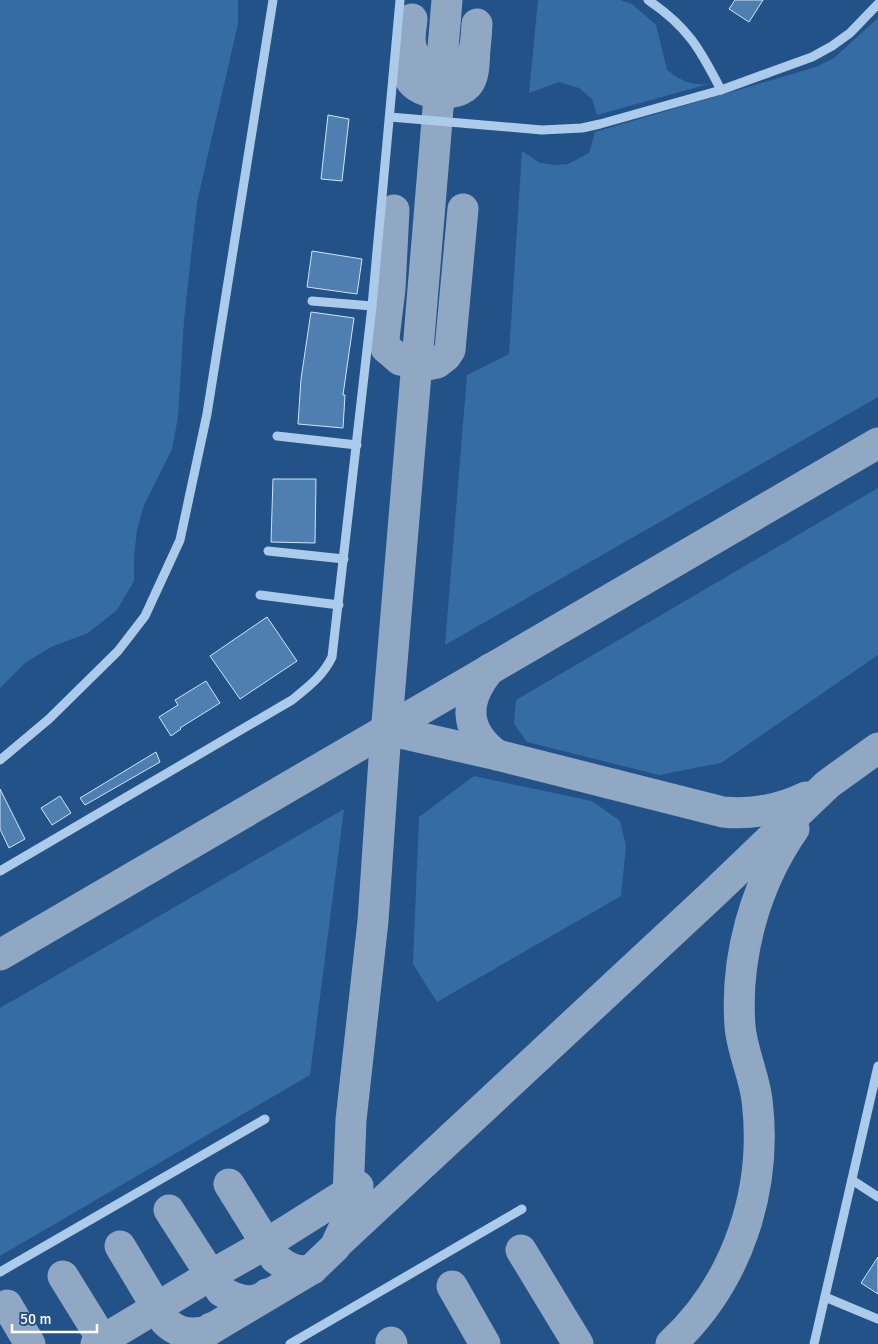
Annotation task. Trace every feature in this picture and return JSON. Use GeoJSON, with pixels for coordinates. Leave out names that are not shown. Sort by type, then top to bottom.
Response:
{"type":"FeatureCollection","features":[{"type":"Feature","properties":{"kind":"lane"},"geometry":{"type":"LineString","coordinates":[[0,760],[49,719],[118,651],[145,616],[180,540],[207,414],[273,0]]}},
{"type":"Feature","properties":{"kind":"lane"},"geometry":{"type":"LineString","coordinates":[[0,871],[292,700],[318,679],[328,666],[334,649],[357,445],[372,306],[400,0]]}},
{"type":"Feature","properties":{"kind":"lane"},"geometry":{"type":"LineString","coordinates":[[648,0],[669,15],[692,39],[702,53],[721,90]]}},
{"type":"Feature","properties":{"kind":"lane"},"geometry":{"type":"LineString","coordinates":[[390,117],[542,130],[562,130],[600,124],[721,90],[812,57],[850,33],[878,4]]}},
{"type":"Feature","properties":{"kind":"lane"},"geometry":{"type":"LineString","coordinates":[[312,301],[372,306]]}},
{"type":"Feature","properties":{"kind":"lane"},"geometry":{"type":"LineString","coordinates":[[277,436],[357,445]]}},
{"type":"Feature","properties":{"kind":"lane"},"geometry":{"type":"LineString","coordinates":[[268,551],[344,560]]}},
{"type":"Feature","properties":{"kind":"lane"},"geometry":{"type":"LineString","coordinates":[[260,594],[339,605]]}},
{"type":"Feature","properties":{"kind":"lane"},"geometry":{"type":"LineString","coordinates":[[814,1344],[878,1066]]}},
{"type":"Feature","properties":{"kind":"lane"},"geometry":{"type":"LineString","coordinates":[[0,1272],[265,1119]]}},
{"type":"Feature","properties":{"kind":"lane"},"geometry":{"type":"LineString","coordinates":[[852,1180],[878,1197]]}},
{"type":"Feature","properties":{"kind":"lane"},"geometry":{"type":"LineString","coordinates":[[290,1344],[522,1209]]}},
{"type":"Feature","properties":{"kind":"lane"},"geometry":{"type":"LineString","coordinates":[[825,1297],[878,1319]]}},
{"type":"Feature","properties":{"kind":"shaded area"},"geometry":{"type":"Polygon","coordinates":[[[0,0],[238,0],[238,24],[197,202],[184,320],[178,417],[172,449],[144,505],[137,529],[134,581],[117,610],[88,633],[51,647],[25,663],[0,688],[0,0]]]}},
{"type":"Feature","properties":{"kind":"shaded area"},"geometry":{"type":"Polygon","coordinates":[[[538,0],[620,0],[632,4],[656,25],[667,70],[693,84],[712,83],[597,115],[592,99],[579,88],[559,82],[529,93],[538,0]]]}},
{"type":"Feature","properties":{"kind":"shaded area"},"geometry":{"type":"Polygon","coordinates":[[[878,18],[878,397],[445,645],[467,375],[509,354],[522,151],[540,163],[568,164],[589,153],[595,132],[816,67],[834,58],[878,18]]]}},
{"type":"Feature","properties":{"kind":"shaded area"},"geometry":{"type":"Polygon","coordinates":[[[878,488],[878,655],[721,763],[659,775],[527,742],[514,724],[516,700],[878,488]]]}},
{"type":"Feature","properties":{"kind":"shaded area"},"geometry":{"type":"Polygon","coordinates":[[[474,776],[592,801],[620,821],[626,846],[621,896],[437,1002],[413,964],[419,817],[474,776]]]}},
{"type":"Feature","properties":{"kind":"shaded area"},"geometry":{"type":"Polygon","coordinates":[[[344,809],[310,1075],[0,1256],[0,1008],[344,809]]]}},
{"type":"Feature","properties":{"kind":"building"},"geometry":{"type":"Polygon","coordinates":[[[735,0],[763,0],[749,22],[729,9],[735,0]]]}},
{"type":"Feature","properties":{"kind":"building"},"geometry":{"type":"Polygon","coordinates":[[[328,115],[349,119],[342,181],[321,179],[328,115]]]}},
{"type":"Feature","properties":{"kind":"building"},"geometry":{"type":"Polygon","coordinates":[[[312,251],[362,259],[357,294],[307,287],[312,251]]]}},
{"type":"Feature","properties":{"kind":"building"},"geometry":{"type":"Polygon","coordinates":[[[311,312],[354,318],[343,395],[345,395],[343,428],[298,424],[301,379],[311,312]]]}},
{"type":"Feature","properties":{"kind":"building"},"geometry":{"type":"Polygon","coordinates":[[[273,479],[316,479],[315,543],[271,542],[273,479]]]}},
{"type":"Feature","properties":{"kind":"building"},"geometry":{"type":"Polygon","coordinates":[[[267,617],[297,661],[240,699],[210,656],[267,617]]]}},
{"type":"Feature","properties":{"kind":"building"},"geometry":{"type":"Polygon","coordinates":[[[206,681],[220,703],[180,728],[171,736],[159,717],[178,705],[175,700],[206,681]]]}},
{"type":"Feature","properties":{"kind":"building"},"geometry":{"type":"Polygon","coordinates":[[[156,752],[160,762],[85,805],[80,798],[156,752]]]}},
{"type":"Feature","properties":{"kind":"building"},"geometry":{"type":"Polygon","coordinates":[[[0,789],[25,839],[9,848],[0,829],[0,789]]]}},
{"type":"Feature","properties":{"kind":"building"},"geometry":{"type":"Polygon","coordinates":[[[60,796],[71,813],[52,825],[41,808],[60,796]]]}},
{"type":"Feature","properties":{"kind":"building"},"geometry":{"type":"Polygon","coordinates":[[[878,1257],[878,1294],[861,1283],[878,1257]]]}},
{"type":"Feature","properties":{"kind":"taxiway"},"geometry":{"type":"LineString","coordinates":[[186,1344],[312,1269],[335,1247],[347,1221],[351,1120],[373,921],[384,759],[447,0]]}},
{"type":"Feature","properties":{"kind":"taxiway"},"geometry":{"type":"LineString","coordinates":[[412,19],[410,41],[414,54],[425,63],[441,67],[458,66],[470,58],[475,46],[477,24]]}},
{"type":"Feature","properties":{"kind":"taxiway"},"geometry":{"type":"LineString","coordinates":[[409,44],[407,66],[410,79],[421,89],[438,93],[456,91],[464,88],[469,83],[473,71],[475,49]]}},
{"type":"Feature","properties":{"kind":"taxiway"},"geometry":{"type":"LineString","coordinates":[[394,210],[390,289],[384,338],[386,348],[400,360],[427,365],[437,363],[450,350],[463,209]]}},
{"type":"Feature","properties":{"kind":"taxiway"},"geometry":{"type":"LineString","coordinates":[[0,955],[878,443]]}},
{"type":"Feature","properties":{"kind":"taxiway"},"geometry":{"type":"LineString","coordinates":[[490,669],[475,692],[471,714],[473,725],[478,735],[497,755]]}},
{"type":"Feature","properties":{"kind":"taxiway"},"geometry":{"type":"LineString","coordinates":[[387,730],[497,755],[723,812],[745,813],[766,811],[806,797]]}},
{"type":"Feature","properties":{"kind":"taxiway"},"geometry":{"type":"LineString","coordinates":[[337,1244],[713,894],[828,784],[878,748]]}},
{"type":"Feature","properties":{"kind":"taxiway"},"geometry":{"type":"LineString","coordinates":[[671,1344],[694,1319],[714,1292],[731,1263],[743,1232],[752,1200],[758,1167],[759,1133],[757,1100],[740,1026],[741,974],[750,923],[758,898],[768,874],[794,829]]}},
{"type":"Feature","properties":{"kind":"taxiway"},"geometry":{"type":"LineString","coordinates":[[229,1184],[275,1258],[292,1269],[302,1271],[312,1269]]}},
{"type":"Feature","properties":{"kind":"taxiway"},"geometry":{"type":"LineString","coordinates":[[96,1344],[266,1244],[358,1186]]}},
{"type":"Feature","properties":{"kind":"taxiway"},"geometry":{"type":"LineString","coordinates":[[169,1210],[221,1291],[232,1297],[250,1301],[262,1298],[267,1294]]}},
{"type":"Feature","properties":{"kind":"taxiway"},"geometry":{"type":"LineString","coordinates":[[120,1246],[165,1321],[179,1331],[184,1332],[207,1332],[211,1328]]}},
{"type":"Feature","properties":{"kind":"taxiway"},"geometry":{"type":"LineString","coordinates":[[521,1250],[578,1344]]}},
{"type":"Feature","properties":{"kind":"taxiway"},"geometry":{"type":"LineString","coordinates":[[63,1276],[105,1344]]}},
{"type":"Feature","properties":{"kind":"taxiway"},"geometry":{"type":"LineString","coordinates":[[452,1286],[485,1344]]}},
{"type":"Feature","properties":{"kind":"taxiway"},"geometry":{"type":"LineString","coordinates":[[7,1305],[30,1344]]}}]}
